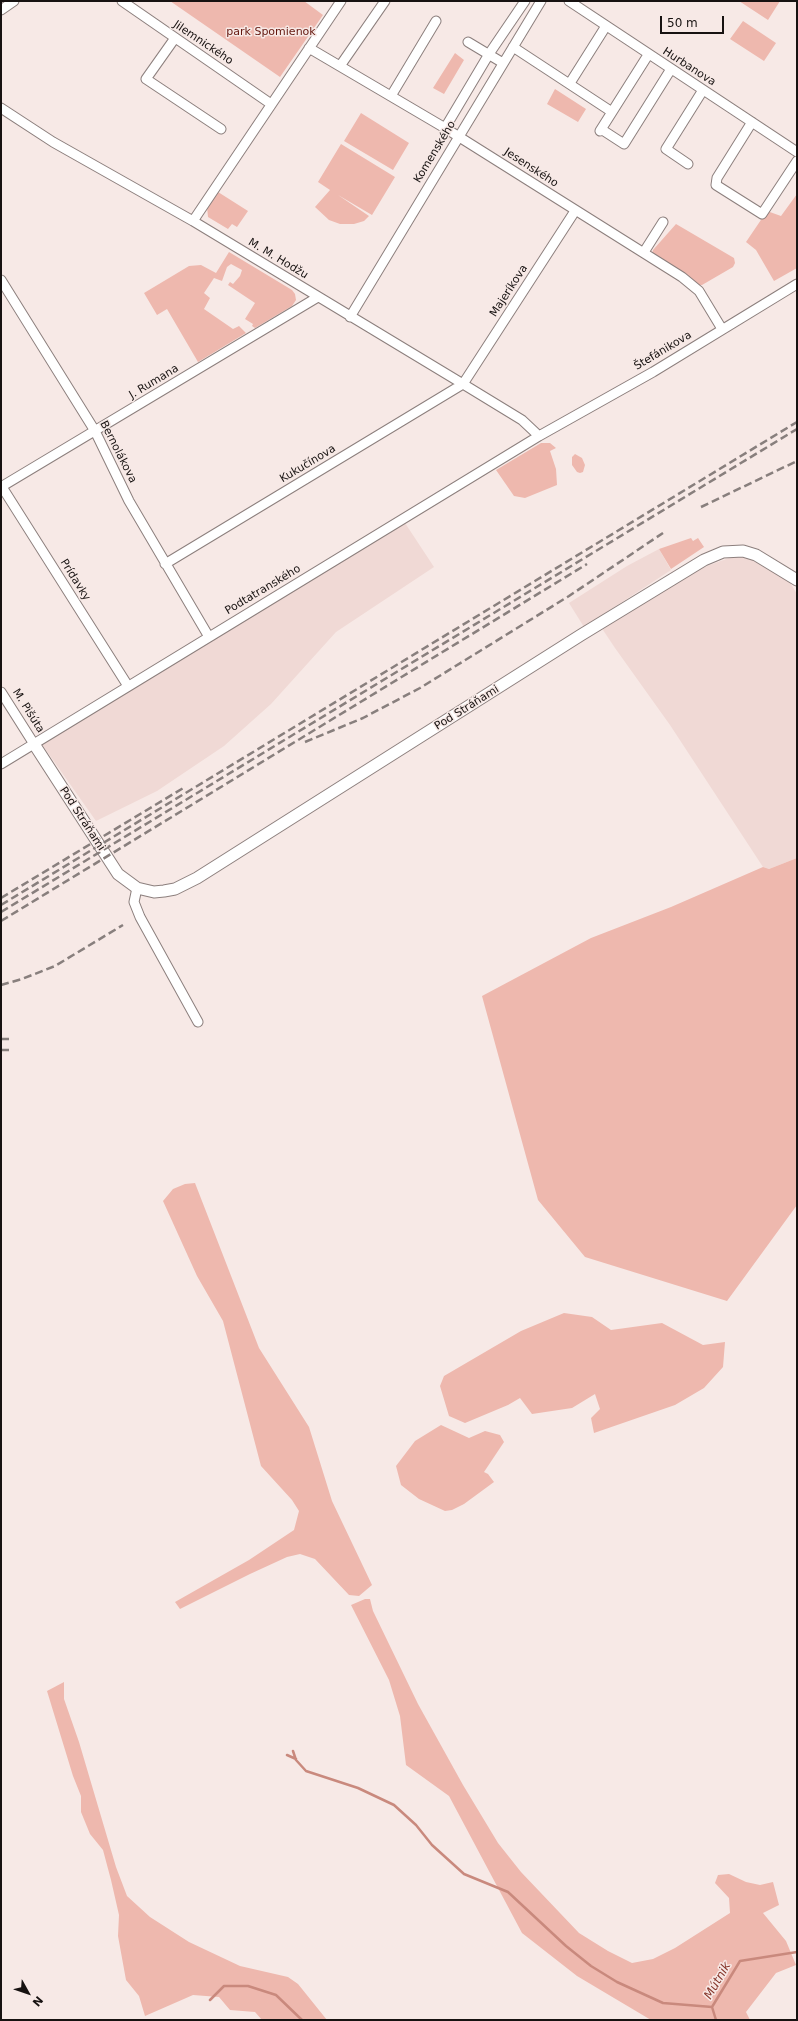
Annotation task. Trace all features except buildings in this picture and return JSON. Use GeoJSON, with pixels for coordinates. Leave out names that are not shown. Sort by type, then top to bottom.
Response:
{"type":"FeatureCollection","features":[{"type":"Feature","properties":{"kind":"street"},"geometry":{"type":"LineString","coordinates":[[1,10],[14,1]]}},
{"type":"Feature","properties":{"kind":"street","name":"Jilemnického"},"geometry":{"type":"LineString","coordinates":[[122,1],[271,104]]}},
{"type":"Feature","properties":{"kind":"street"},"geometry":{"type":"LineString","coordinates":[[193,221],[341,1]]}},
{"type":"Feature","properties":{"kind":"street"},"geometry":{"type":"LineString","coordinates":[[340,66],[385,1]]}},
{"type":"Feature","properties":{"kind":"street"},"geometry":{"type":"LineString","coordinates":[[445,128],[489,54],[525,1]]}},
{"type":"Feature","properties":{"kind":"street","name":"Komenského"},"geometry":{"type":"LineString","coordinates":[[350,317],[542,1]]}},
{"type":"Feature","properties":{"kind":"street","name":"Hurbanova"},"geometry":{"type":"LineString","coordinates":[[569,1],[648,55],[797,152]]}},
{"type":"Feature","properties":{"kind":"street"},"geometry":{"type":"LineString","coordinates":[[391,96],[436,21]]}},
{"type":"Feature","properties":{"kind":"street"},"geometry":{"type":"LineString","coordinates":[[570,83],[606,26]]}},
{"type":"Feature","properties":{"kind":"street"},"geometry":{"type":"LineString","coordinates":[[174,38],[146,79],[222,129]]}},
{"type":"Feature","properties":{"kind":"street"},"geometry":{"type":"LineString","coordinates":[[468,42],[503,63]]}},
{"type":"Feature","properties":{"kind":"street"},"geometry":{"type":"LineString","coordinates":[[513,47],[612,112]]}},
{"type":"Feature","properties":{"kind":"street","name":"Jesenského"},"geometry":{"type":"LineString","coordinates":[[309,48],[445,128],[575,211],[644,252],[695,287],[722,329]]}},
{"type":"Feature","properties":{"kind":"street"},"geometry":{"type":"LineString","coordinates":[[648,55],[612,112],[602,131],[624,144],[671,69]]}},
{"type":"Feature","properties":{"kind":"street"},"geometry":{"type":"LineString","coordinates":[[688,164],[666,149],[703,90]]}},
{"type":"Feature","properties":{"kind":"street","name":"M. M. Hodžu"},"geometry":{"type":"LineString","coordinates":[[1,108],[53,142],[193,221],[463,384],[522,420],[539,436]]}},
{"type":"Feature","properties":{"kind":"street"},"geometry":{"type":"LineString","coordinates":[[752,122],[717,178],[716,185],[762,214],[797,161]]}},
{"type":"Feature","properties":{"kind":"street","name":"Majeríkova"},"geometry":{"type":"LineString","coordinates":[[463,384],[575,211]]}},
{"type":"Feature","properties":{"kind":"street"},"geometry":{"type":"LineString","coordinates":[[644,252],[663,222]]}},
{"type":"Feature","properties":{"kind":"street","name":"Bernolákova"},"geometry":{"type":"LineString","coordinates":[[1,280],[95,431],[129,501],[209,637]]}},
{"type":"Feature","properties":{"kind":"street","name":"Štefánikova"},"geometry":{"type":"LineString","coordinates":[[539,436],[653,372],[797,284]]}},
{"type":"Feature","properties":{"kind":"street","name":"J. Rumana"},"geometry":{"type":"LineString","coordinates":[[1,487],[318,297]]}},
{"type":"Feature","properties":{"kind":"street","name":"Kukučínova"},"geometry":{"type":"LineString","coordinates":[[165,564],[463,384]]}},
{"type":"Feature","properties":{"kind":"street","name":"Podtatranského"},"geometry":{"type":"LineString","coordinates":[[1,764],[539,436]]}},
{"type":"Feature","properties":{"kind":"street","name":"Prídavky"},"geometry":{"type":"LineString","coordinates":[[1,487],[128,686]]}},
{"type":"Feature","properties":{"kind":"street","name":"Pod Stráňami"},"geometry":{"type":"LineString","coordinates":[[34,744],[118,874],[137,888],[154,892],[164,892],[175,889],[197,878],[676,576],[714,556],[728,551],[749,552],[797,580]]}},
{"type":"Feature","properties":{"kind":"street","name":"M. Pišúta"},"geometry":{"type":"LineString","coordinates":[[1,692],[34,744]]}},
{"type":"Feature","properties":{"kind":"street"},"geometry":{"type":"LineString","coordinates":[[137,888],[134,902],[140,917],[198,1022]]}},
{"type":"Feature","properties":{"kind":"shaded area"},"geometry":{"type":"Polygon","coordinates":[[[405,523],[434,567],[336,632],[271,704],[224,746],[157,791],[96,821],[41,743],[405,523]]]}},
{"type":"Feature","properties":{"kind":"shaded area"},"geometry":{"type":"Polygon","coordinates":[[[659,549],[671,570],[584,627],[569,603],[627,566],[659,549]]]}},
{"type":"Feature","properties":{"kind":"shaded area"},"geometry":{"type":"Polygon","coordinates":[[[737,555],[755,560],[789,581],[797,594],[797,858],[769,869],[763,867],[670,725],[601,627],[699,569],[737,555]]]}},
{"type":"Feature","properties":{"kind":"green space","name":"park Spomienok"},"geometry":{"type":"Polygon","coordinates":[[[170,1],[304,1],[323,15],[280,77],[170,1]]]}},
{"type":"Feature","properties":{"kind":"green space"},"geometry":{"type":"Polygon","coordinates":[[[739,1],[780,1],[768,20],[739,1]]]}},
{"type":"Feature","properties":{"kind":"green space"},"geometry":{"type":"Polygon","coordinates":[[[743,21],[776,43],[764,61],[730,39],[743,21]]]}},
{"type":"Feature","properties":{"kind":"green space"},"geometry":{"type":"Polygon","coordinates":[[[455,53],[464,60],[444,94],[433,88],[455,53]]]}},
{"type":"Feature","properties":{"kind":"green space"},"geometry":{"type":"Polygon","coordinates":[[[555,89],[586,109],[578,122],[547,104],[555,89]]]}},
{"type":"Feature","properties":{"kind":"green space"},"geometry":{"type":"Polygon","coordinates":[[[361,113],[409,143],[393,170],[344,141],[361,113]]]}},
{"type":"Feature","properties":{"kind":"green space"},"geometry":{"type":"Polygon","coordinates":[[[341,144],[395,177],[372,215],[338,195],[369,216],[364,221],[354,224],[340,224],[329,220],[315,207],[330,190],[318,182],[341,144]]]}},
{"type":"Feature","properties":{"kind":"green space"},"geometry":{"type":"Polygon","coordinates":[[[218,192],[248,211],[237,227],[232,224],[228,229],[208,217],[207,207],[218,192]]]}},
{"type":"Feature","properties":{"kind":"green space"},"geometry":{"type":"Polygon","coordinates":[[[797,194],[797,268],[774,281],[756,250],[746,242],[767,211],[781,216],[797,194]]]}},
{"type":"Feature","properties":{"kind":"green space"},"geometry":{"type":"Polygon","coordinates":[[[676,224],[734,258],[735,263],[733,267],[702,285],[697,285],[652,254],[653,250],[676,224]]]}},
{"type":"Feature","properties":{"kind":"green space"},"geometry":{"type":"Polygon","coordinates":[[[229,252],[292,290],[295,294],[296,300],[292,306],[255,328],[252,326],[253,324],[245,319],[255,303],[228,285],[230,282],[233,284],[240,276],[242,270],[231,264],[227,267],[222,281],[214,278],[204,293],[210,298],[204,309],[233,329],[239,326],[246,333],[198,362],[167,309],[157,315],[144,293],[189,266],[201,265],[216,273],[229,252]]]}},
{"type":"Feature","properties":{"kind":"green space"},"geometry":{"type":"Polygon","coordinates":[[[541,443],[550,443],[556,448],[550,451],[556,469],[557,485],[525,498],[514,496],[496,470],[541,443]]]}},
{"type":"Feature","properties":{"kind":"green space"},"geometry":{"type":"Polygon","coordinates":[[[575,454],[582,458],[585,465],[583,472],[577,472],[572,465],[572,457],[575,454]]]}},
{"type":"Feature","properties":{"kind":"green space"},"geometry":{"type":"Polygon","coordinates":[[[691,538],[693,541],[698,538],[704,547],[671,569],[659,549],[691,538]]]}},
{"type":"Feature","properties":{"kind":"green space"},"geometry":{"type":"Polygon","coordinates":[[[797,858],[797,1205],[727,1301],[585,1257],[538,1200],[482,996],[591,938],[671,907],[763,867],[769,869],[797,858]]]}},
{"type":"Feature","properties":{"kind":"green space"},"geometry":{"type":"Polygon","coordinates":[[[195,1183],[259,1348],[309,1427],[332,1501],[372,1585],[359,1596],[349,1595],[315,1559],[300,1554],[287,1557],[180,1609],[175,1602],[249,1560],[294,1530],[299,1511],[292,1500],[261,1466],[223,1321],[197,1276],[163,1201],[173,1189],[185,1184],[195,1183]]]}},
{"type":"Feature","properties":{"kind":"green space"},"geometry":{"type":"Polygon","coordinates":[[[564,1313],[592,1317],[611,1330],[662,1323],[703,1345],[725,1342],[723,1367],[704,1388],[675,1405],[594,1433],[591,1418],[600,1409],[595,1394],[572,1408],[532,1414],[520,1398],[508,1405],[465,1423],[449,1416],[440,1386],[444,1376],[521,1331],[564,1313]]]}},
{"type":"Feature","properties":{"kind":"green space"},"geometry":{"type":"Polygon","coordinates":[[[441,1425],[469,1438],[485,1431],[500,1435],[504,1442],[484,1472],[488,1474],[494,1482],[464,1504],[452,1510],[445,1511],[419,1499],[401,1485],[396,1466],[415,1441],[441,1425]]]}},
{"type":"Feature","properties":{"kind":"green space"},"geometry":{"type":"Polygon","coordinates":[[[365,1599],[370,1599],[373,1611],[418,1704],[463,1785],[498,1843],[521,1872],[579,1933],[608,1951],[632,1963],[653,1959],[675,1948],[730,1913],[729,1898],[715,1883],[718,1875],[729,1874],[746,1882],[760,1885],[773,1882],[779,1905],[763,1913],[786,1941],[796,1965],[776,1973],[746,2012],[750,2020],[651,2020],[577,1976],[522,1933],[449,1796],[406,1765],[400,1716],[389,1680],[351,1605],[365,1599]]]}},
{"type":"Feature","properties":{"kind":"green space"},"geometry":{"type":"Polygon","coordinates":[[[64,1682],[64,1699],[79,1742],[116,1867],[127,1896],[150,1917],[189,1942],[240,1966],[288,1977],[298,1984],[327,2020],[262,2020],[255,2012],[230,2010],[219,1997],[193,1995],[145,2016],[139,1996],[126,1980],[118,1936],[119,1915],[103,1850],[90,1834],[81,1812],[81,1796],[73,1776],[47,1691],[64,1682]]]}},
{"type":"Feature","properties":{"kind":"waterway"},"geometry":{"type":"LineString","coordinates":[[293,1751],[296,1760],[306,1771],[358,1788],[394,1805],[416,1825],[432,1845],[464,1874],[508,1892],[566,1946],[591,1966],[617,1982],[663,2003],[712,2007]]}},
{"type":"Feature","properties":{"kind":"waterway"},"geometry":{"type":"LineString","coordinates":[[287,1755],[296,1759]]}},
{"type":"Feature","properties":{"kind":"waterway","name":"Mútnik"},"geometry":{"type":"LineString","coordinates":[[716,2020],[712,2007],[740,1961],[797,1952]]}},
{"type":"Feature","properties":{"kind":"waterway"},"geometry":{"type":"LineString","coordinates":[[210,2000],[224,1986],[248,1986],[276,1995],[302,2020]]}},
{"type":"Feature","properties":{"kind":"railway"},"geometry":{"type":"LineString","coordinates":[[1,905],[797,422]]}},
{"type":"Feature","properties":{"kind":"railway"},"geometry":{"type":"LineString","coordinates":[[1,912],[797,429]]}},
{"type":"Feature","properties":{"kind":"railway"},"geometry":{"type":"LineString","coordinates":[[701,507],[797,461]]}},
{"type":"Feature","properties":{"kind":"railway"},"geometry":{"type":"LineString","coordinates":[[305,742],[363,718],[420,688],[569,596],[663,533]]}},
{"type":"Feature","properties":{"kind":"railway"},"geometry":{"type":"LineString","coordinates":[[1,921],[587,564]]}},
{"type":"Feature","properties":{"kind":"railway"},"geometry":{"type":"LineString","coordinates":[[1,898],[185,787]]}},
{"type":"Feature","properties":{"kind":"railway"},"geometry":{"type":"LineString","coordinates":[[1,985],[22,979],[55,966],[123,925]]}},
{"type":"Feature","properties":{"kind":"railway"},"geometry":{"type":"LineString","coordinates":[[1,1039],[12,1039]]}},
{"type":"Feature","properties":{"kind":"railway"},"geometry":{"type":"LineString","coordinates":[[1,1050],[12,1050]]}}]}
